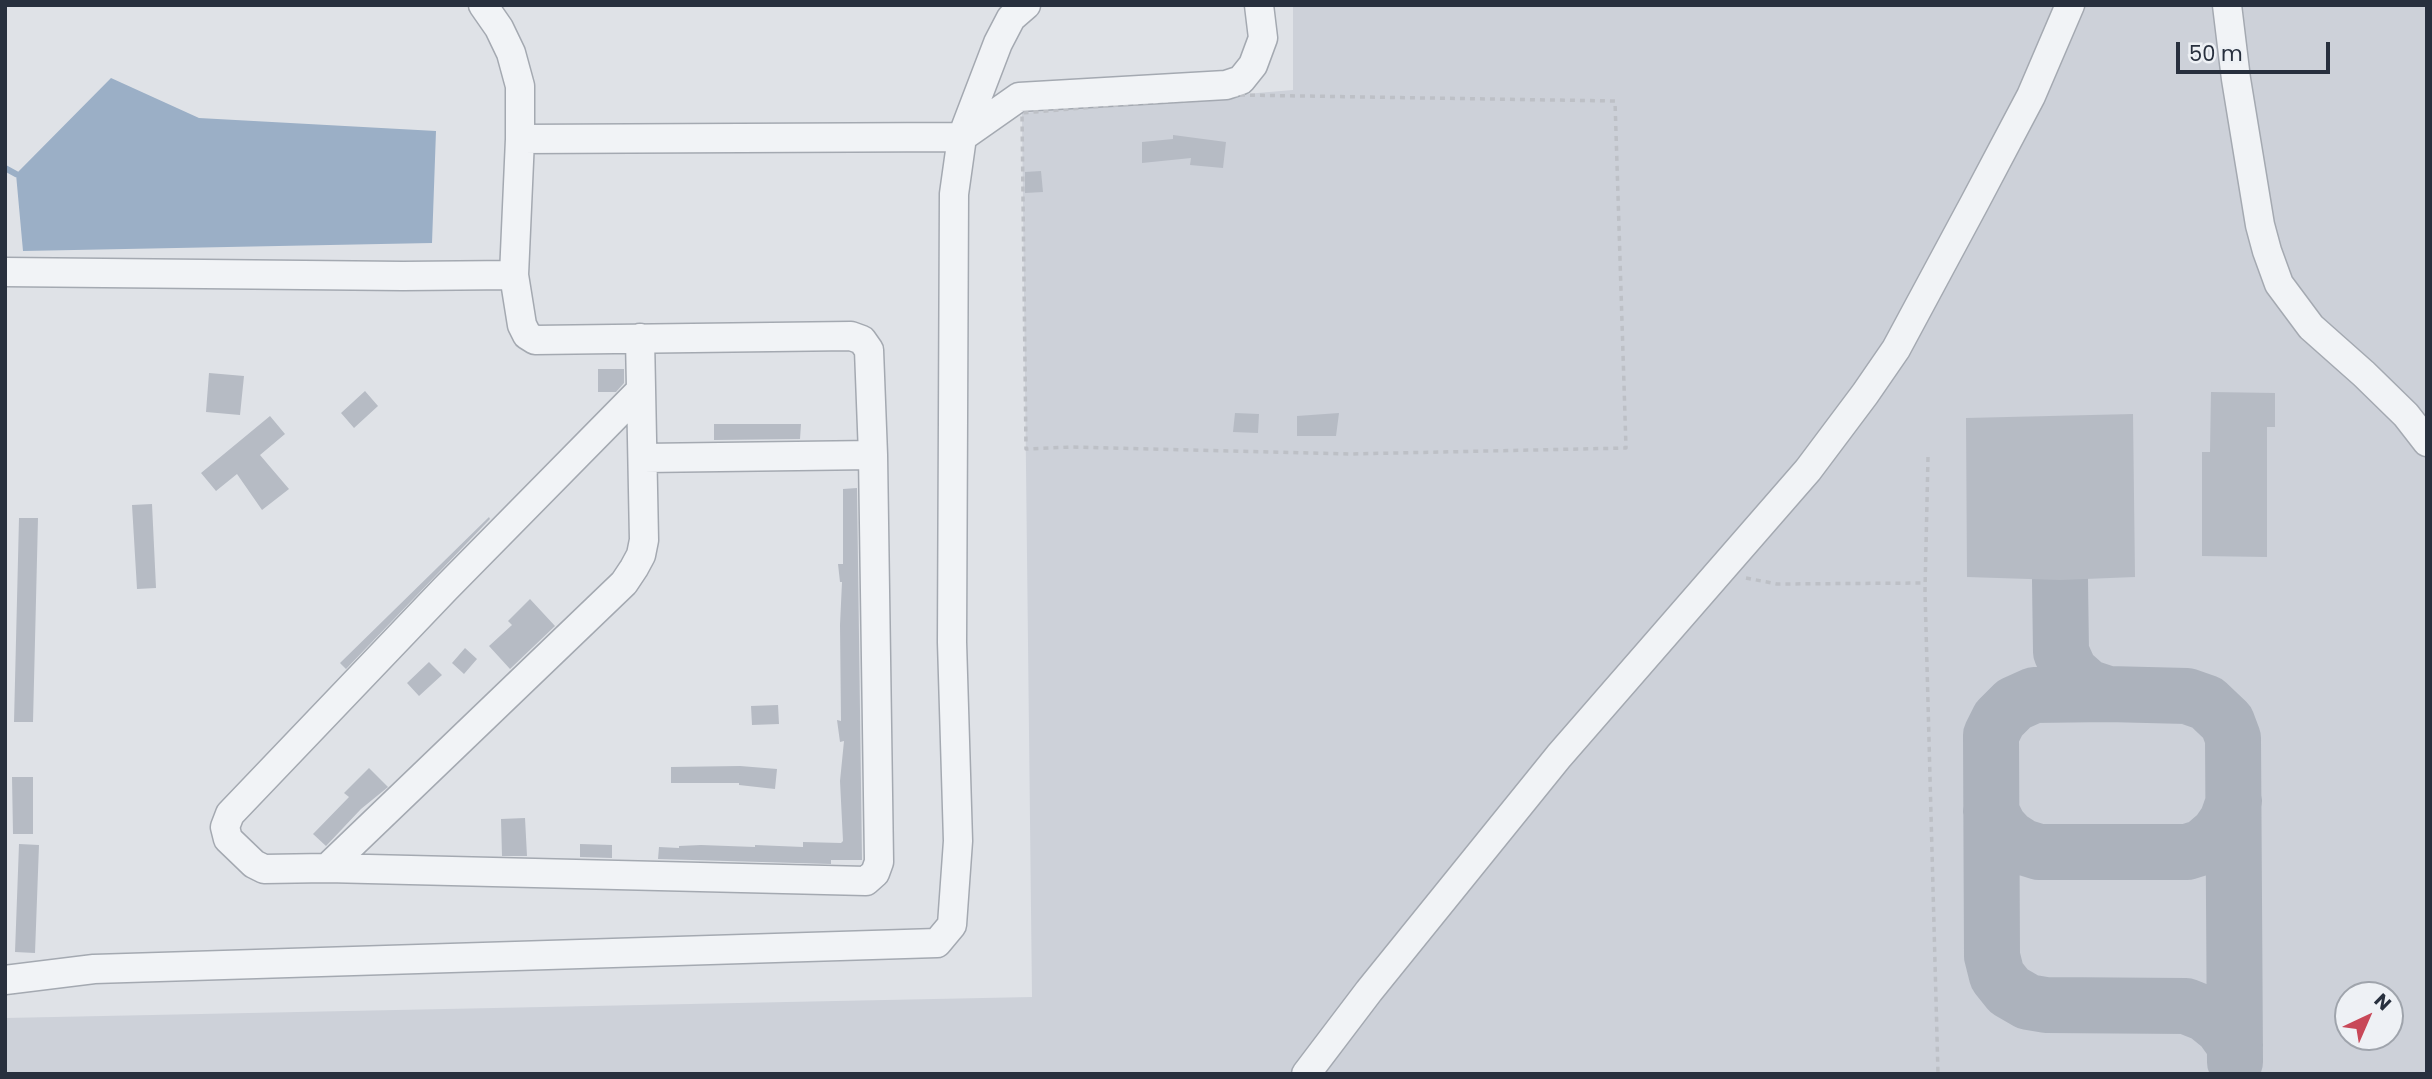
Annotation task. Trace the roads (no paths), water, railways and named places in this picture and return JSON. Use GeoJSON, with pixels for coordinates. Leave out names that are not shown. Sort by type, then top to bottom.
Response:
{"type":"FeatureCollection","features":[{"type":"Feature","properties":{"kind":"lane"},"geometry":{"type":"LineString","coordinates":[[483,5],[499,28],[511,53],[520,86],[514,275],[522,325],[527,335],[535,340],[851,336],[862,340],[869,350],[879,862],[875,873],[866,881],[327,868],[264,869],[254,864],[228,839],[225,827],[230,814],[445,589],[641,390]]}},
{"type":"Feature","properties":{"kind":"lane"},"geometry":{"type":"LineString","coordinates":[[5,980],[94,969],[937,943],[952,925],[958,841],[952,642],[954,194],[962,137],[998,43],[1011,19],[1026,5]]}},
{"type":"Feature","properties":{"kind":"lane"},"geometry":{"type":"LineString","coordinates":[[520,139],[962,137],[1019,97],[1226,85],[1241,80],[1252,65],[1263,38],[1259,5]]}},
{"type":"Feature","properties":{"kind":"lane"},"geometry":{"type":"LineString","coordinates":[[1306,1074],[1369,991],[1559,756],[1808,470],[1865,394],[1896,349],[2031,96],[2070,5]]}},
{"type":"Feature","properties":{"kind":"lane"},"geometry":{"type":"LineString","coordinates":[[2227,5],[2260,225],[2279,284],[2311,327],[2373,382],[2406,415],[2427,442]]}},
{"type":"Feature","properties":{"kind":"lane"},"geometry":{"type":"LineString","coordinates":[[5,272],[514,275]]}},
{"type":"Feature","properties":{"kind":"lane"},"geometry":{"type":"LineString","coordinates":[[327,868],[624,583],[640,555],[644,540],[640,338]]}},
{"type":"Feature","properties":{"kind":"lane"},"geometry":{"type":"LineString","coordinates":[[644,458],[873,455]]}},
{"type":"Feature","properties":{"kind":"water"},"geometry":{"type":"Polygon","coordinates":[[[111,78],[199,118],[436,131],[432,243],[23,251],[16,174],[111,78]]]}},
{"type":"Feature","properties":{"kind":"waterway"},"geometry":{"type":"LineString","coordinates":[[5,168],[16,174]]}}]}
